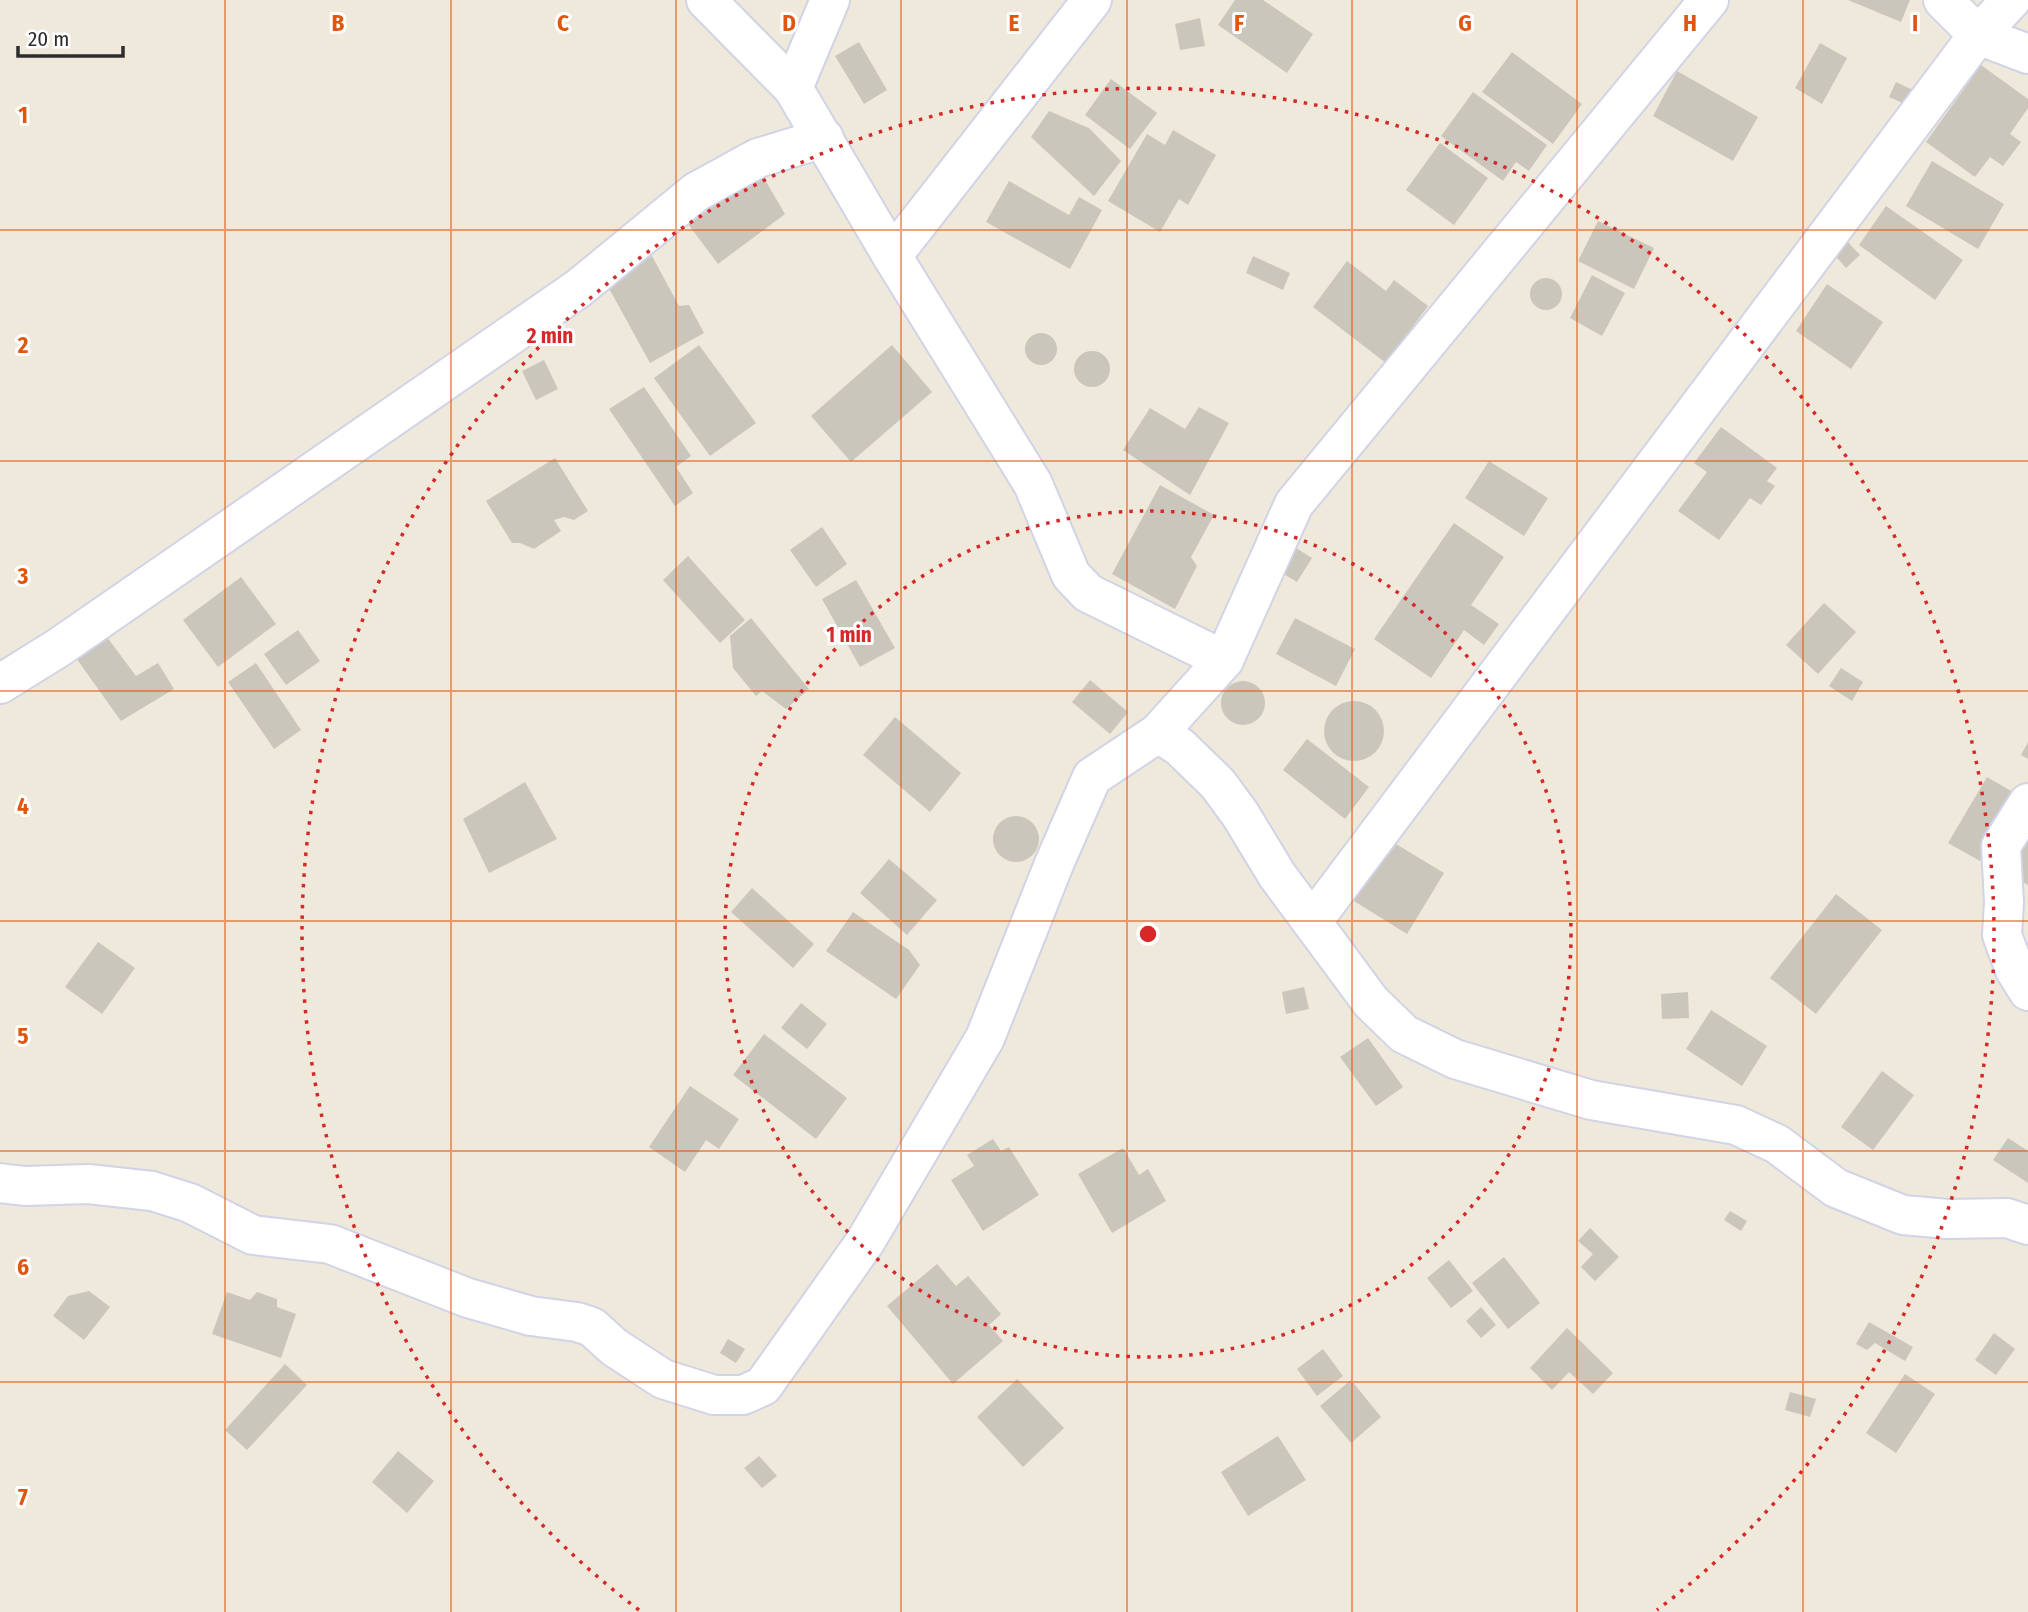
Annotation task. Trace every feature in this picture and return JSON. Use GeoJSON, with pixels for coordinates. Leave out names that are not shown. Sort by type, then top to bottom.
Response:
{"type":"FeatureCollection","features":[{"type":"Feature","properties":{"kind":"street"},"geometry":{"type":"LineString","coordinates":[[705,0],[793,88],[892,256],[1033,484],[1071,575],[1088,593],[1224,660]]}},
{"type":"Feature","properties":{"kind":"street"},"geometry":{"type":"LineString","coordinates":[[793,88],[830,0]]}},
{"type":"Feature","properties":{"kind":"street"},"geometry":{"type":"LineString","coordinates":[[892,256],[1093,0]]}},
{"type":"Feature","properties":{"kind":"street"},"geometry":{"type":"LineString","coordinates":[[1943,0],[1978,35],[2028,54]]}},
{"type":"Feature","properties":{"kind":"street"},"geometry":{"type":"LineString","coordinates":[[1312,922],[1978,35],[2011,0]]}},
{"type":"Feature","properties":{"kind":"street"},"geometry":{"type":"LineString","coordinates":[[0,1183],[25,1186],[88,1184],[152,1191],[190,1203],[253,1235],[330,1244],[468,1298],[531,1315],[592,1327],[614,1347],[663,1379],[713,1395],[743,1395],[763,1386],[857,1253],[985,1038],[1054,864],[1092,777],[1158,733],[1224,660],[1294,504],[1696,4]]}},
{"type":"Feature","properties":{"kind":"street"},"geometry":{"type":"LineString","coordinates":[[0,684],[58,648],[579,288],[696,192],[758,158],[824,138]]}},
{"type":"Feature","properties":{"kind":"street"},"geometry":{"type":"LineString","coordinates":[[1158,733],[1180,747],[1218,784],[1240,814],[1277,875],[1371,1002],[1404,1034],[1455,1059],[1591,1100],[1736,1125],[1777,1144],[1836,1188],[1903,1215],[1948,1219],[2007,1218],[2028,1225]]}},
{"type":"Feature","properties":{"kind":"street"},"geometry":{"type":"LineString","coordinates":[[2028,803],[2001,846],[2004,902],[2002,935],[2015,971],[2028,991]]}},
{"type":"Feature","properties":{"kind":"building"},"geometry":{"type":"Polygon","coordinates":[[[1235,0],[1263,0],[1313,34],[1287,73],[1218,25],[1235,0]]]}},
{"type":"Feature","properties":{"kind":"building"},"geometry":{"type":"Polygon","coordinates":[[[1848,0],[1910,0],[1901,22],[1848,0]]]}},
{"type":"Feature","properties":{"kind":"building"},"geometry":{"type":"Polygon","coordinates":[[[1200,18],[1205,46],[1180,50],[1175,24],[1200,18]]]}},
{"type":"Feature","properties":{"kind":"building"},"geometry":{"type":"Polygon","coordinates":[[[859,42],[887,90],[864,104],[835,56],[859,42]]]}},
{"type":"Feature","properties":{"kind":"building"},"geometry":{"type":"Polygon","coordinates":[[[1820,43],[1847,58],[1822,104],[1795,88],[1820,43]]]}},
{"type":"Feature","properties":{"kind":"building"},"geometry":{"type":"Polygon","coordinates":[[[1512,52],[1582,104],[1553,144],[1482,92],[1512,52]]]}},
{"type":"Feature","properties":{"kind":"building"},"geometry":{"type":"Polygon","coordinates":[[[1981,65],[2028,99],[2028,108],[2010,134],[2021,142],[2003,166],[1990,157],[1975,177],[1926,142],[1981,65]]]}},
{"type":"Feature","properties":{"kind":"building"},"geometry":{"type":"Polygon","coordinates":[[[1677,71],[1758,117],[1733,161],[1653,116],[1677,71]]]}},
{"type":"Feature","properties":{"kind":"building"},"geometry":{"type":"Polygon","coordinates":[[[1111,79],[1157,113],[1130,149],[1085,115],[1111,79]]]}},
{"type":"Feature","properties":{"kind":"building"},"geometry":{"type":"Polygon","coordinates":[[[1896,82],[1913,90],[1907,105],[1889,97],[1896,82]]]}},
{"type":"Feature","properties":{"kind":"building"},"geometry":{"type":"Polygon","coordinates":[[[1473,92],[1547,145],[1529,171],[1516,162],[1503,181],[1441,136],[1473,92]]]}},
{"type":"Feature","properties":{"kind":"building"},"geometry":{"type":"Polygon","coordinates":[[[1049,111],[1089,128],[1121,161],[1094,196],[1031,137],[1049,111]]]}},
{"type":"Feature","properties":{"kind":"building"},"geometry":{"type":"Polygon","coordinates":[[[1173,130],[1216,155],[1188,205],[1179,199],[1160,232],[1108,201],[1147,134],[1165,145],[1173,130]]]}},
{"type":"Feature","properties":{"kind":"building"},"geometry":{"type":"Polygon","coordinates":[[[1440,143],[1488,178],[1454,225],[1406,190],[1440,143]]]}},
{"type":"Feature","properties":{"kind":"building"},"geometry":{"type":"Polygon","coordinates":[[[1932,161],[2004,204],[1978,249],[1906,206],[1932,161]]]}},
{"type":"Feature","properties":{"kind":"building"},"geometry":{"type":"Polygon","coordinates":[[[761,173],[785,214],[718,264],[688,224],[761,173]]]}},
{"type":"Feature","properties":{"kind":"building"},"geometry":{"type":"Polygon","coordinates":[[[1009,181],[1069,215],[1079,197],[1102,210],[1070,269],[986,222],[1009,181]]]}},
{"type":"Feature","properties":{"kind":"building"},"geometry":{"type":"Polygon","coordinates":[[[1886,206],[1963,260],[1935,300],[1859,245],[1886,206]]]}},
{"type":"Feature","properties":{"kind":"building"},"geometry":{"type":"Polygon","coordinates":[[[1598,221],[1654,248],[1634,289],[1578,261],[1598,221]]]}},
{"type":"Feature","properties":{"kind":"building"},"geometry":{"type":"Polygon","coordinates":[[[1846,240],[1860,255],[1846,268],[1832,252],[1846,240]]]}},
{"type":"Feature","properties":{"kind":"building"},"geometry":{"type":"Polygon","coordinates":[[[652,256],[679,306],[689,305],[704,333],[650,363],[605,281],[652,256]]]}},
{"type":"Feature","properties":{"kind":"building"},"geometry":{"type":"Polygon","coordinates":[[[1253,256],[1290,273],[1283,290],[1246,273],[1253,256]]]}},
{"type":"Feature","properties":{"kind":"building"},"geometry":{"type":"Polygon","coordinates":[[[1347,261],[1386,291],[1394,280],[1428,306],[1386,363],[1313,307],[1347,261]]]}},
{"type":"Feature","properties":{"kind":"building"},"geometry":{"type":"Polygon","coordinates":[[[1592,275],[1625,293],[1602,336],[1570,318],[1592,275]]]}},
{"type":"Feature","properties":{"kind":"building"},"geometry":{"type":"Polygon","coordinates":[[[1546,278],[1557,283],[1562,294],[1557,305],[1546,310],[1535,305],[1530,294],[1535,283],[1546,278]]]}},
{"type":"Feature","properties":{"kind":"building"},"geometry":{"type":"Polygon","coordinates":[[[1827,284],[1883,322],[1851,369],[1796,331],[1827,284]]]}},
{"type":"Feature","properties":{"kind":"building"},"geometry":{"type":"Polygon","coordinates":[[[1041,333],[1052,338],[1057,349],[1052,360],[1041,365],[1030,360],[1025,349],[1030,338],[1041,333]]]}},
{"type":"Feature","properties":{"kind":"building"},"geometry":{"type":"Polygon","coordinates":[[[699,345],[756,423],[710,456],[654,378],[699,345]]]}},
{"type":"Feature","properties":{"kind":"building"},"geometry":{"type":"Polygon","coordinates":[[[892,345],[932,392],[851,462],[811,416],[892,345]]]}},
{"type":"Feature","properties":{"kind":"building"},"geometry":{"type":"Polygon","coordinates":[[[1092,351],[1105,356],[1110,369],[1105,382],[1092,387],[1079,382],[1074,369],[1079,356],[1092,351]]]}},
{"type":"Feature","properties":{"kind":"building"},"geometry":{"type":"Polygon","coordinates":[[[544,360],[558,389],[536,400],[522,371],[544,360]]]}},
{"type":"Feature","properties":{"kind":"building"},"geometry":{"type":"Polygon","coordinates":[[[644,387],[691,456],[676,467],[693,493],[675,506],[609,409],[644,387]]]}},
{"type":"Feature","properties":{"kind":"building"},"geometry":{"type":"Polygon","coordinates":[[[1199,407],[1229,423],[1190,495],[1123,450],[1150,408],[1185,429],[1199,407]]]}},
{"type":"Feature","properties":{"kind":"building"},"geometry":{"type":"Polygon","coordinates":[[[1721,427],[1777,468],[1767,481],[1775,486],[1761,505],[1750,498],[1719,540],[1678,511],[1707,472],[1694,463],[1721,427]]]}},
{"type":"Feature","properties":{"kind":"building"},"geometry":{"type":"Polygon","coordinates":[[[555,458],[588,511],[574,520],[564,517],[554,520],[561,531],[534,549],[520,543],[512,543],[486,501],[555,458]]]}},
{"type":"Feature","properties":{"kind":"building"},"geometry":{"type":"Polygon","coordinates":[[[1489,461],[1548,498],[1524,536],[1465,498],[1489,461]]]}},
{"type":"Feature","properties":{"kind":"building"},"geometry":{"type":"Polygon","coordinates":[[[1160,485],[1214,515],[1191,557],[1197,566],[1175,609],[1112,574],[1160,485]]]}},
{"type":"Feature","properties":{"kind":"building"},"geometry":{"type":"Polygon","coordinates":[[[1454,523],[1504,557],[1471,605],[1499,624],[1484,645],[1464,630],[1431,678],[1374,639],[1454,523]]]}},
{"type":"Feature","properties":{"kind":"building"},"geometry":{"type":"Polygon","coordinates":[[[822,527],[847,564],[816,587],[790,550],[822,527]]]}},
{"type":"Feature","properties":{"kind":"building"},"geometry":{"type":"Polygon","coordinates":[[[1293,546],[1312,558],[1297,582],[1277,570],[1293,546]]]}},
{"type":"Feature","properties":{"kind":"building"},"geometry":{"type":"Polygon","coordinates":[[[688,556],[745,620],[720,643],[663,580],[688,556]]]}},
{"type":"Feature","properties":{"kind":"building"},"geometry":{"type":"Polygon","coordinates":[[[241,577],[276,624],[218,667],[183,620],[241,577]]]}},
{"type":"Feature","properties":{"kind":"building"},"geometry":{"type":"Polygon","coordinates":[[[856,580],[895,648],[860,667],[822,599],[856,580]]]}},
{"type":"Feature","properties":{"kind":"building"},"geometry":{"type":"Polygon","coordinates":[[[1824,603],[1856,632],[1818,674],[1786,645],[1824,603]]]}},
{"type":"Feature","properties":{"kind":"building"},"geometry":{"type":"Polygon","coordinates":[[[751,618],[809,689],[786,709],[762,691],[756,696],[733,668],[730,636],[751,618]]]}},
{"type":"Feature","properties":{"kind":"building"},"geometry":{"type":"Polygon","coordinates":[[[1295,618],[1355,649],[1336,686],[1276,654],[1295,618]]]}},
{"type":"Feature","properties":{"kind":"building"},"geometry":{"type":"Polygon","coordinates":[[[101,629],[136,676],[158,663],[174,689],[121,721],[71,651],[101,629]]]}},
{"type":"Feature","properties":{"kind":"building"},"geometry":{"type":"Polygon","coordinates":[[[298,630],[320,661],[286,685],[264,654],[298,630]]]}},
{"type":"Feature","properties":{"kind":"building"},"geometry":{"type":"Polygon","coordinates":[[[256,663],[301,730],[274,749],[228,682],[256,663]]]}},
{"type":"Feature","properties":{"kind":"building"},"geometry":{"type":"Polygon","coordinates":[[[1841,668],[1863,682],[1852,701],[1829,686],[1841,668]]]}},
{"type":"Feature","properties":{"kind":"building"},"geometry":{"type":"Polygon","coordinates":[[[1090,680],[1128,712],[1110,734],[1072,702],[1090,680]]]}},
{"type":"Feature","properties":{"kind":"building"},"geometry":{"type":"Polygon","coordinates":[[[1243,681],[1252,682],[1259,687],[1264,694],[1264,712],[1259,719],[1252,724],[1243,725],[1234,724],[1227,719],[1222,712],[1221,703],[1222,694],[1227,687],[1234,682],[1243,681]]]}},
{"type":"Feature","properties":{"kind":"building"},"geometry":{"type":"Polygon","coordinates":[[[1354,701],[1371,706],[1379,714],[1384,731],[1379,748],[1371,756],[1354,761],[1337,756],[1329,748],[1324,731],[1329,714],[1337,706],[1354,701]]]}},
{"type":"Feature","properties":{"kind":"building"},"geometry":{"type":"Polygon","coordinates":[[[895,717],[961,773],[930,812],[863,755],[895,717]]]}},
{"type":"Feature","properties":{"kind":"building"},"geometry":{"type":"Polygon","coordinates":[[[1307,739],[1369,787],[1345,819],[1283,770],[1307,739]]]}},
{"type":"Feature","properties":{"kind":"building"},"geometry":{"type":"Polygon","coordinates":[[[2028,742],[2028,759],[2021,755],[2028,742]]]}},
{"type":"Feature","properties":{"kind":"building"},"geometry":{"type":"Polygon","coordinates":[[[1987,777],[2018,795],[1980,861],[1948,843],[1987,777]]]}},
{"type":"Feature","properties":{"kind":"building"},"geometry":{"type":"Polygon","coordinates":[[[525,782],[557,839],[489,873],[463,819],[525,782]]]}},
{"type":"Feature","properties":{"kind":"building"},"geometry":{"type":"Polygon","coordinates":[[[1016,816],[1032,823],[1039,839],[1032,855],[1016,862],[1000,855],[993,839],[1000,823],[1016,816]]]}},
{"type":"Feature","properties":{"kind":"building"},"geometry":{"type":"Polygon","coordinates":[[[2028,839],[2028,885],[2009,874],[2028,839]]]}},
{"type":"Feature","properties":{"kind":"building"},"geometry":{"type":"Polygon","coordinates":[[[1391,841],[1444,873],[1407,934],[1354,901],[1391,841]]]}},
{"type":"Feature","properties":{"kind":"building"},"geometry":{"type":"Polygon","coordinates":[[[889,859],[937,900],[907,935],[860,893],[889,859]]]}},
{"type":"Feature","properties":{"kind":"building"},"geometry":{"type":"Polygon","coordinates":[[[752,888],[814,944],[793,968],[731,912],[752,888]]]}},
{"type":"Feature","properties":{"kind":"building"},"geometry":{"type":"Polygon","coordinates":[[[1836,894],[1882,930],[1816,1014],[1770,978],[1836,894]]]}},
{"type":"Feature","properties":{"kind":"building"},"geometry":{"type":"Polygon","coordinates":[[[853,912],[909,950],[920,965],[896,999],[826,951],[853,912]]]}},
{"type":"Feature","properties":{"kind":"building"},"geometry":{"type":"Polygon","coordinates":[[[98,942],[135,968],[102,1014],[65,987],[98,942]]]}},
{"type":"Feature","properties":{"kind":"building"},"geometry":{"type":"Polygon","coordinates":[[[1304,987],[1309,1009],[1286,1014],[1282,992],[1304,987]]]}},
{"type":"Feature","properties":{"kind":"building"},"geometry":{"type":"Polygon","coordinates":[[[1688,992],[1689,1018],[1662,1019],[1661,994],[1688,992]]]}},
{"type":"Feature","properties":{"kind":"building"},"geometry":{"type":"Polygon","coordinates":[[[801,1003],[827,1024],[807,1049],[781,1028],[801,1003]]]}},
{"type":"Feature","properties":{"kind":"building"},"geometry":{"type":"Polygon","coordinates":[[[1711,1010],[1767,1046],[1742,1086],[1686,1049],[1711,1010]]]}},
{"type":"Feature","properties":{"kind":"building"},"geometry":{"type":"Polygon","coordinates":[[[764,1034],[847,1098],[816,1139],[733,1075],[764,1034]]]}},
{"type":"Feature","properties":{"kind":"building"},"geometry":{"type":"Polygon","coordinates":[[[1368,1038],[1403,1087],[1376,1106],[1340,1057],[1368,1038]]]}},
{"type":"Feature","properties":{"kind":"building"},"geometry":{"type":"Polygon","coordinates":[[[1882,1071],[1914,1095],[1873,1150],[1841,1127],[1882,1071]]]}},
{"type":"Feature","properties":{"kind":"building"},"geometry":{"type":"Polygon","coordinates":[[[690,1086],[739,1119],[719,1149],[706,1140],[685,1172],[649,1147],[690,1086]]]}},
{"type":"Feature","properties":{"kind":"building"},"geometry":{"type":"Polygon","coordinates":[[[2008,1138],[2028,1151],[2028,1183],[1993,1160],[2008,1138]]]}},
{"type":"Feature","properties":{"kind":"building"},"geometry":{"type":"Polygon","coordinates":[[[993,1139],[1001,1151],[1009,1147],[1039,1195],[983,1231],[951,1180],[974,1166],[967,1155],[993,1139]]]}},
{"type":"Feature","properties":{"kind":"building"},"geometry":{"type":"Polygon","coordinates":[[[1123,1148],[1139,1175],[1148,1169],[1166,1201],[1112,1233],[1078,1174],[1123,1148]]]}},
{"type":"Feature","properties":{"kind":"building"},"geometry":{"type":"Polygon","coordinates":[[[1730,1211],[1747,1221],[1741,1231],[1724,1220],[1730,1211]]]}},
{"type":"Feature","properties":{"kind":"building"},"geometry":{"type":"Polygon","coordinates":[[[1590,1228],[1619,1257],[1595,1281],[1581,1267],[1593,1254],[1578,1241],[1590,1228]]]}},
{"type":"Feature","properties":{"kind":"building"},"geometry":{"type":"Polygon","coordinates":[[[1504,1257],[1540,1303],[1508,1329],[1472,1283],[1504,1257]]]}},
{"type":"Feature","properties":{"kind":"building"},"geometry":{"type":"Polygon","coordinates":[[[1449,1260],[1473,1291],[1451,1308],[1427,1278],[1449,1260]]]}},
{"type":"Feature","properties":{"kind":"building"},"geometry":{"type":"Polygon","coordinates":[[[937,1264],[956,1286],[968,1276],[1001,1314],[989,1325],[1003,1341],[953,1384],[887,1306],[937,1264]]]}},
{"type":"Feature","properties":{"kind":"building"},"geometry":{"type":"Polygon","coordinates":[[[89,1291],[110,1307],[84,1340],[53,1316],[68,1296],[89,1291]]]}},
{"type":"Feature","properties":{"kind":"building"},"geometry":{"type":"Polygon","coordinates":[[[227,1292],[250,1300],[257,1292],[277,1299],[277,1307],[296,1314],[281,1358],[212,1334],[227,1292]]]}},
{"type":"Feature","properties":{"kind":"building"},"geometry":{"type":"Polygon","coordinates":[[[1481,1307],[1496,1325],[1481,1338],[1466,1321],[1481,1307]]]}},
{"type":"Feature","properties":{"kind":"building"},"geometry":{"type":"Polygon","coordinates":[[[1869,1322],[1913,1347],[1905,1361],[1875,1343],[1867,1350],[1856,1344],[1869,1322]]]}},
{"type":"Feature","properties":{"kind":"building"},"geometry":{"type":"Polygon","coordinates":[[[1567,1328],[1613,1373],[1593,1394],[1569,1372],[1552,1390],[1530,1368],[1567,1328]]]}},
{"type":"Feature","properties":{"kind":"building"},"geometry":{"type":"Polygon","coordinates":[[[1994,1333],[2015,1349],[1996,1375],[1975,1360],[1994,1333]]]}},
{"type":"Feature","properties":{"kind":"building"},"geometry":{"type":"Polygon","coordinates":[[[728,1339],[745,1349],[736,1363],[720,1353],[728,1339]]]}},
{"type":"Feature","properties":{"kind":"building"},"geometry":{"type":"Polygon","coordinates":[[[1323,1349],[1343,1376],[1317,1396],[1297,1369],[1323,1349]]]}},
{"type":"Feature","properties":{"kind":"building"},"geometry":{"type":"Polygon","coordinates":[[[285,1364],[307,1385],[247,1450],[225,1430],[285,1364]]]}},
{"type":"Feature","properties":{"kind":"building"},"geometry":{"type":"Polygon","coordinates":[[[1905,1374],[1935,1394],[1896,1453],[1866,1433],[1905,1374]]]}},
{"type":"Feature","properties":{"kind":"building"},"geometry":{"type":"Polygon","coordinates":[[[1017,1379],[1064,1428],[1023,1467],[977,1417],[1017,1379]]]}},
{"type":"Feature","properties":{"kind":"building"},"geometry":{"type":"Polygon","coordinates":[[[1351,1380],[1381,1417],[1351,1443],[1320,1406],[1351,1380]]]}},
{"type":"Feature","properties":{"kind":"building"},"geometry":{"type":"Polygon","coordinates":[[[1790,1392],[1816,1399],[1810,1417],[1785,1410],[1790,1392]]]}},
{"type":"Feature","properties":{"kind":"building"},"geometry":{"type":"Polygon","coordinates":[[[1278,1436],[1306,1480],[1248,1516],[1221,1472],[1278,1436]]]}},
{"type":"Feature","properties":{"kind":"building"},"geometry":{"type":"Polygon","coordinates":[[[398,1451],[434,1481],[407,1513],[372,1482],[398,1451]]]}},
{"type":"Feature","properties":{"kind":"building"},"geometry":{"type":"Polygon","coordinates":[[[759,1456],[777,1476],[762,1488],[744,1468],[759,1456]]]}}]}
